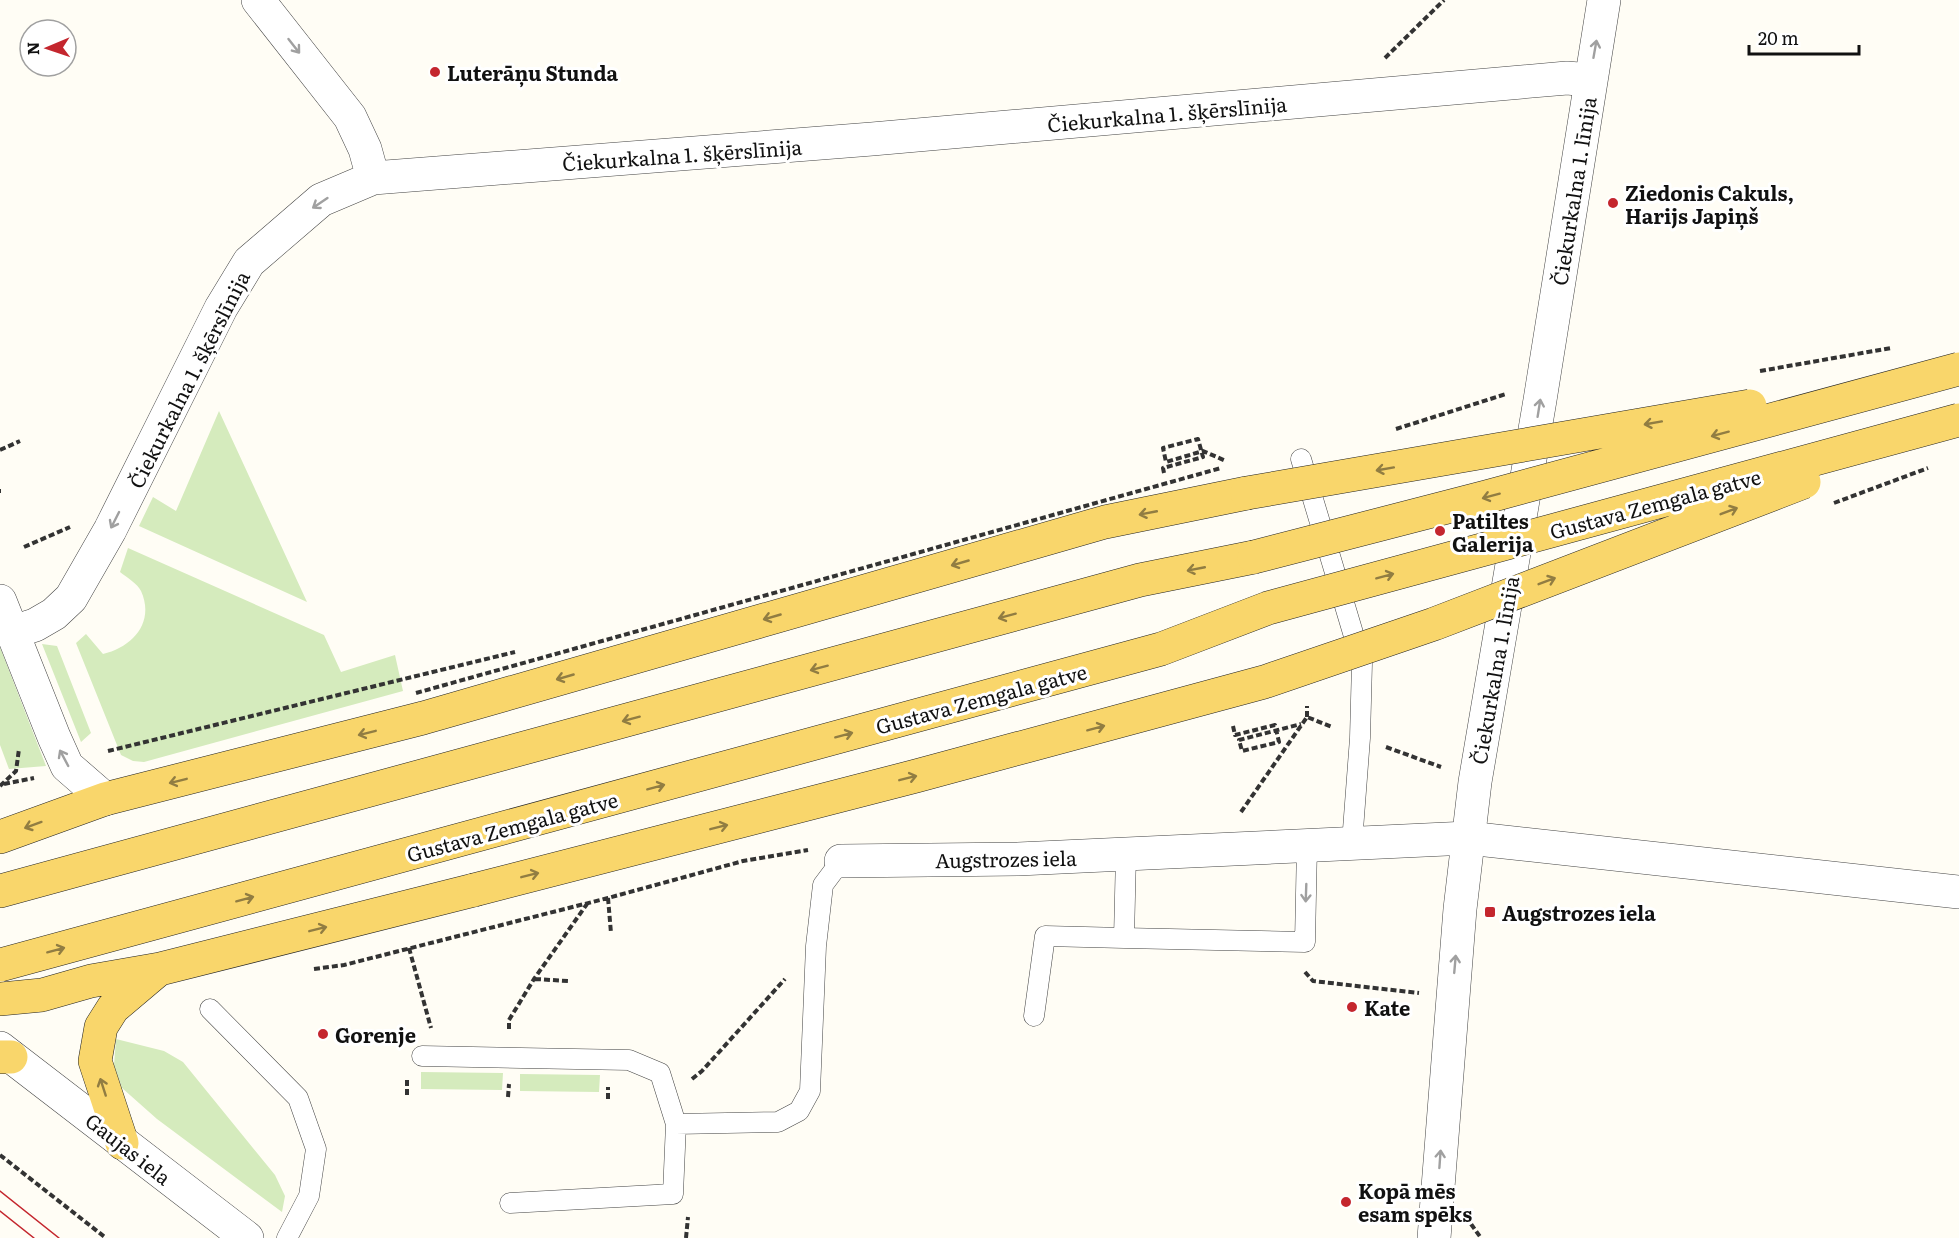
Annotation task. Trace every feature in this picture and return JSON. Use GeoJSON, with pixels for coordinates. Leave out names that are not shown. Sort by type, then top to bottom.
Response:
{"type":"FeatureCollection","features":[{"type":"Feature","properties":{"kind":"main road"},"geometry":{"type":"LineString","coordinates":[[0,837],[105,799],[420,706],[1105,522],[1247,493],[1959,369]]}},
{"type":"Feature","properties":{"kind":"main road"},"geometry":{"type":"LineString","coordinates":[[0,891],[1140,580],[1254,557],[1959,369]]}},
{"type":"Feature","properties":{"kind":"main road"},"geometry":{"type":"LineString","coordinates":[[0,999],[42,995],[91,981],[160,969],[916,776],[1264,682],[1444,620],[1959,421]]}},
{"type":"Feature","properties":{"kind":"main road","name":"Gustava Zemgala gatve"},"geometry":{"type":"LineString","coordinates":[[0,965],[1161,649],[1268,608],[1959,421]]}},
{"type":"Feature","properties":{"kind":"main road"},"geometry":{"type":"LineString","coordinates":[[122,1143],[95,1061],[102,1027],[113,1008],[160,969]]}},
{"type":"Feature","properties":{"kind":"street"},"geometry":{"type":"LineString","coordinates":[[258,0],[350,117],[365,149],[373,178]]}},
{"type":"Feature","properties":{"kind":"street","name":"Čiekurkalna 1. līnija"},"geometry":{"type":"LineString","coordinates":[[1434,1238],[1453,988],[1475,782],[1540,400],[1604,0]]}},
{"type":"Feature","properties":{"kind":"street","name":"Čiekurkalna 1. šķērslīnija"},"geometry":{"type":"LineString","coordinates":[[13,632],[35,625],[54,614],[70,598],[110,530],[221,308],[249,262],[321,200],[373,178],[872,139],[1567,78],[1590,80]]}},
{"type":"Feature","properties":{"kind":"street"},"geometry":{"type":"LineString","coordinates":[[0,601],[67,766],[105,799]]}},
{"type":"Feature","properties":{"kind":"street","name":"Augstrozes iela"},"geometry":{"type":"LineString","coordinates":[[841,861],[1018,859],[1468,838],[1959,892]]}},
{"type":"Feature","properties":{"kind":"street","name":"Gaujas iela"},"geometry":{"type":"LineString","coordinates":[[4,1054],[247,1238]]}},
{"type":"Feature","properties":{"kind":"lane"},"geometry":{"type":"LineString","coordinates":[[1301,459],[1362,663],[1360,738],[1352,843]]}},
{"type":"Feature","properties":{"kind":"lane"},"geometry":{"type":"LineString","coordinates":[[1034,1016],[1046,936],[1305,942],[1307,845]]}},
{"type":"Feature","properties":{"kind":"lane"},"geometry":{"type":"LineString","coordinates":[[1124,938],[1126,854]]}},
{"type":"Feature","properties":{"kind":"lane"},"geometry":{"type":"LineString","coordinates":[[676,1124],[778,1122],[799,1111],[810,1091],[816,946],[823,885],[841,861]]}},
{"type":"Feature","properties":{"kind":"lane"},"geometry":{"type":"LineString","coordinates":[[210,1009],[298,1098],[316,1149],[309,1196],[287,1238]]}},
{"type":"Feature","properties":{"kind":"lane"},"geometry":{"type":"LineString","coordinates":[[422,1056],[629,1060],[660,1073],[676,1124],[673,1194],[510,1203]]}},
{"type":"Feature","properties":{"kind":"path"},"geometry":{"type":"LineString","coordinates":[[1360,97],[1381,62],[1444,0]]}},
{"type":"Feature","properties":{"kind":"path"},"geometry":{"type":"LineString","coordinates":[[1753,372],[1893,348]]}},
{"type":"Feature","properties":{"kind":"path"},"geometry":{"type":"LineString","coordinates":[[1390,435],[1402,433]]}},
{"type":"Feature","properties":{"kind":"path"},"geometry":{"type":"LineString","coordinates":[[1171,466],[1203,457],[1201,448],[1198,439],[1163,448],[1166,462],[1185,456],[1194,454],[1203,451]]}},
{"type":"Feature","properties":{"kind":"path"},"geometry":{"type":"LineString","coordinates":[[0,450],[20,441]]}},
{"type":"Feature","properties":{"kind":"path"},"geometry":{"type":"LineString","coordinates":[[420,706],[1230,465]]}},
{"type":"Feature","properties":{"kind":"path"},"geometry":{"type":"LineString","coordinates":[[24,547],[76,524]]}},
{"type":"Feature","properties":{"kind":"path"},"geometry":{"type":"LineString","coordinates":[[1243,733],[1275,725],[1277,733],[1279,742],[1242,751],[1239,740],[1260,734],[1270,732],[1280,729],[1291,726],[1301,724]]}},
{"type":"Feature","properties":{"kind":"path"},"geometry":{"type":"LineString","coordinates":[[0,785],[35,778]]}},
{"type":"Feature","properties":{"kind":"path"},"geometry":{"type":"LineString","coordinates":[[309,970],[344,965],[743,861],[823,848],[841,861]]}},
{"type":"Feature","properties":{"kind":"path"},"geometry":{"type":"LineString","coordinates":[[608,898],[611,933]]}},
{"type":"Feature","properties":{"kind":"path"},"geometry":{"type":"LineString","coordinates":[[510,1057],[509,1020],[534,979],[587,903]]}},
{"type":"Feature","properties":{"kind":"path"},"geometry":{"type":"LineString","coordinates":[[668,1097],[702,1071],[816,946]]}},
{"type":"Feature","properties":{"kind":"path"},"geometry":{"type":"LineString","coordinates":[[409,948],[433,1039],[422,1056]]}},
{"type":"Feature","properties":{"kind":"path"},"geometry":{"type":"LineString","coordinates":[[534,979],[568,981]]}},
{"type":"Feature","properties":{"kind":"path"},"geometry":{"type":"LineString","coordinates":[[407,1084],[407,1095]]}},
{"type":"Feature","properties":{"kind":"path"},"geometry":{"type":"LineString","coordinates":[[508,1097],[509,1087]]}},
{"type":"Feature","properties":{"kind":"path"},"geometry":{"type":"LineString","coordinates":[[608,1089],[608,1099]]}},
{"type":"Feature","properties":{"kind":"path"},"geometry":{"type":"LineString","coordinates":[[0,1155],[106,1238]]}},
{"type":"Feature","properties":{"kind":"green space"},"geometry":{"type":"Polygon","coordinates":[[[219,411],[307,602],[139,526],[153,497],[176,511],[219,411]]]}},
{"type":"Feature","properties":{"kind":"green space"},"geometry":{"type":"Polygon","coordinates":[[[128,548],[324,635],[341,672],[395,655],[403,691],[144,762],[133,761],[121,755],[76,643],[86,634],[103,654],[114,651],[132,639],[143,623],[145,602],[141,591],[135,583],[120,572],[128,548]]]}},
{"type":"Feature","properties":{"kind":"green space"},"geometry":{"type":"Polygon","coordinates":[[[42,644],[57,646],[91,733],[81,742],[42,644]]]}},
{"type":"Feature","properties":{"kind":"green space"},"geometry":{"type":"Polygon","coordinates":[[[0,647],[46,766],[9,769],[0,745],[0,647]]]}},
{"type":"Feature","properties":{"kind":"green space"},"geometry":{"type":"Polygon","coordinates":[[[116,1039],[164,1051],[183,1062],[275,1175],[285,1196],[282,1212],[157,1119],[122,1088],[114,1065],[116,1039]]]}},
{"type":"Feature","properties":{"kind":"green space"},"geometry":{"type":"Polygon","coordinates":[[[421,1072],[503,1073],[502,1090],[421,1089],[421,1072]]]}},
{"type":"Feature","properties":{"kind":"green space"},"geometry":{"type":"Polygon","coordinates":[[[520,1074],[600,1075],[599,1092],[520,1091],[520,1074]]]}},
{"type":"Feature","properties":{"kind":"tram line"},"geometry":{"type":"LineString","coordinates":[[0,1191],[59,1238]]}},
{"type":"Feature","properties":{"kind":"tram line"},"geometry":{"type":"LineString","coordinates":[[0,1211],[34,1238]]}},
{"type":"Feature","properties":{"kind":"place","name":"Luterāņu Stunda"},"geometry":{"type":"Point","coordinates":[435,72]}},
{"type":"Feature","properties":{"kind":"place","name":"Ziedonis Cakuls, Harijs Japiņš"},"geometry":{"type":"Point","coordinates":[1613,203]}},
{"type":"Feature","properties":{"kind":"place","name":"Patiltes Galerija"},"geometry":{"type":"Point","coordinates":[1440,531]}},
{"type":"Feature","properties":{"kind":"place","name":"Augstrozes iela"},"geometry":{"type":"Point","coordinates":[1490,912]}},
{"type":"Feature","properties":{"kind":"place","name":"Kate"},"geometry":{"type":"Point","coordinates":[1352,1007]}},
{"type":"Feature","properties":{"kind":"place","name":"Gorenje"},"geometry":{"type":"Point","coordinates":[323,1034]}},
{"type":"Feature","properties":{"kind":"place","name":"Kopā mēs esam spēks"},"geometry":{"type":"Point","coordinates":[1346,1202]}}]}
